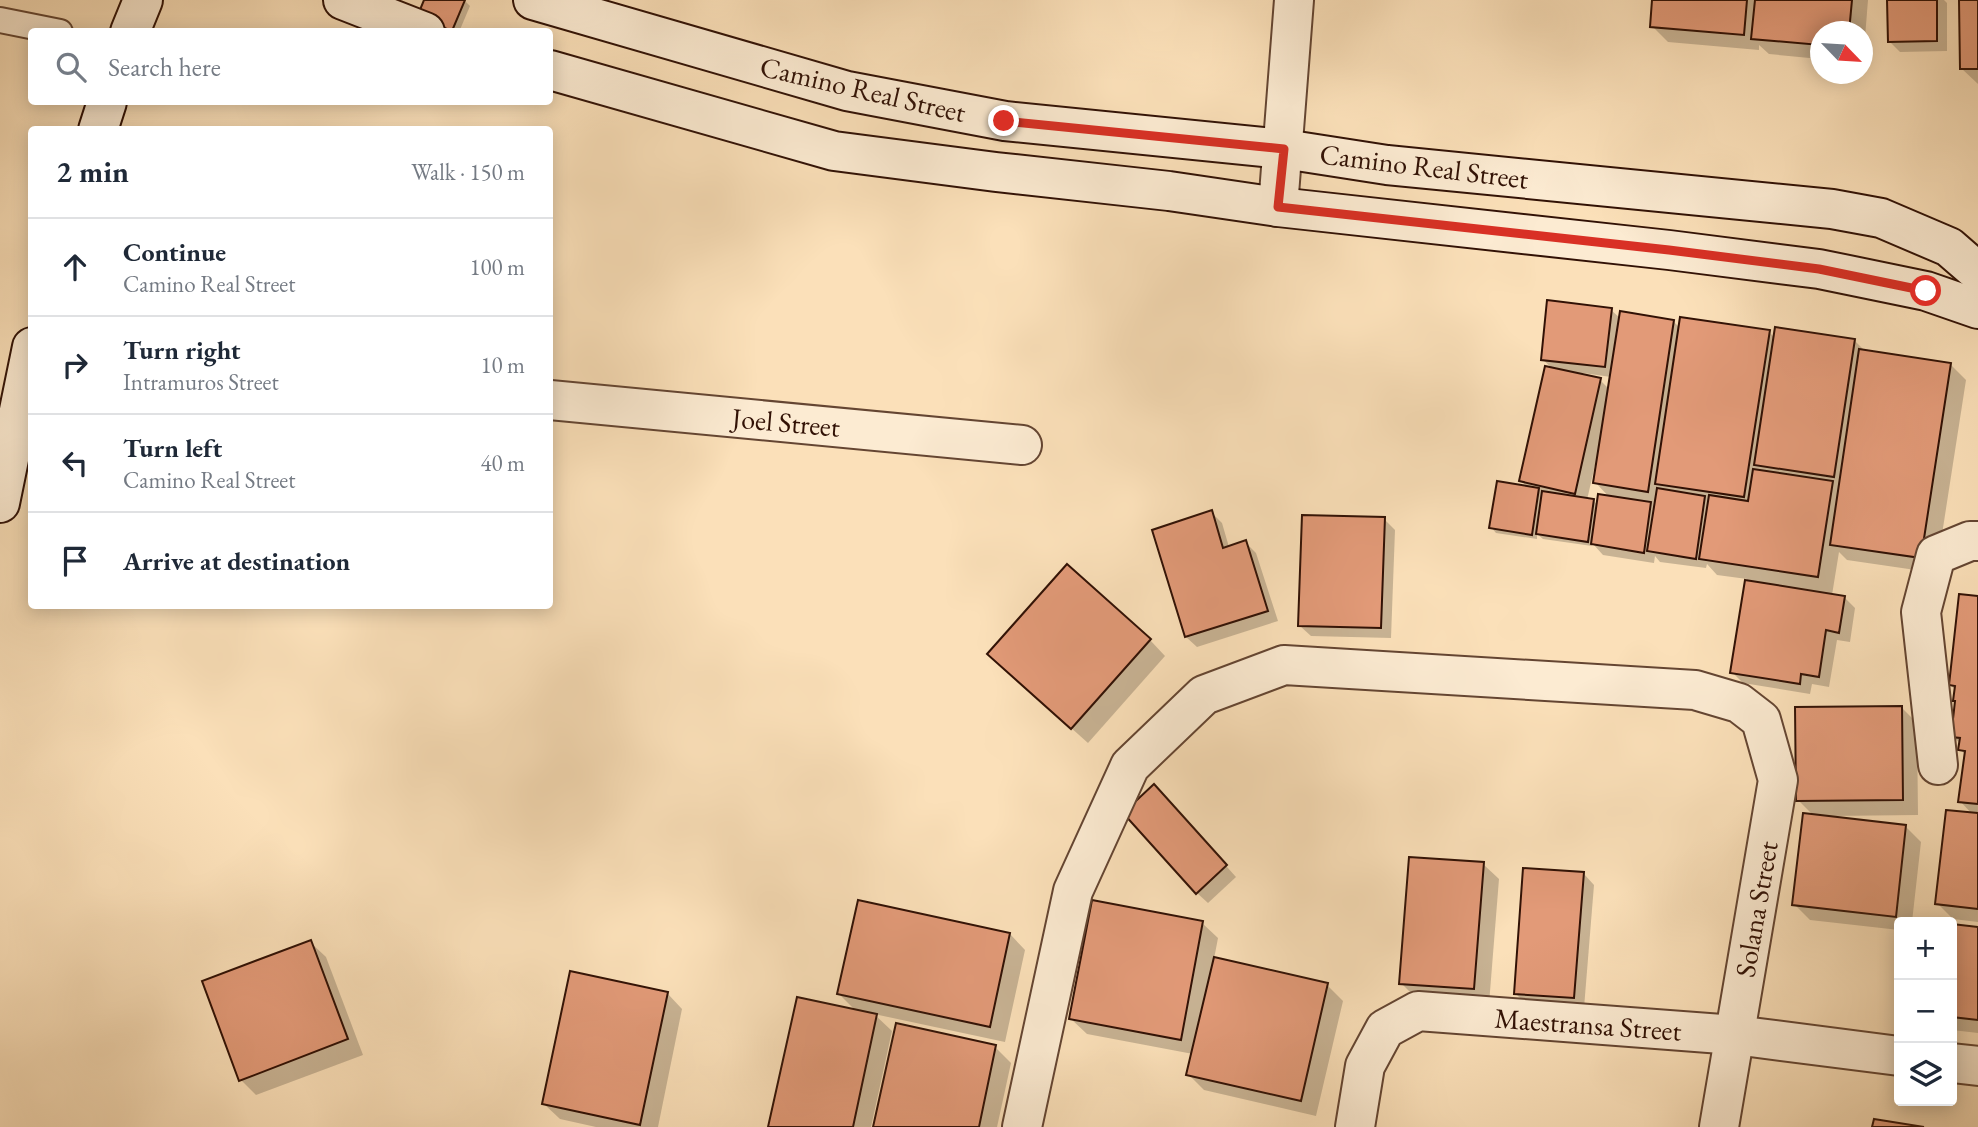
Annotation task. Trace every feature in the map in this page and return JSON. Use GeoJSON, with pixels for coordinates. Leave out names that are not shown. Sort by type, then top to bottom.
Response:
{"type":"FeatureCollection","features":[{"type":"Feature","properties":{"kind":"street"},"geometry":{"type":"LineString","coordinates":[[132,28],[143,0]]}},
{"type":"Feature","properties":{"kind":"street"},"geometry":{"type":"LineString","coordinates":[[343,0],[415,28]]}},
{"type":"Feature","properties":{"kind":"street","name":"Camino Real Street"},"geometry":{"type":"LineString","coordinates":[[533,0],[847,91],[1004,121],[1284,149],[1387,165],[1832,209],[1881,218],[1949,247],[1978,272]]}},
{"type":"Feature","properties":{"kind":"street"},"geometry":{"type":"LineString","coordinates":[[1278,207],[1294,0]]}},
{"type":"Feature","properties":{"kind":"street","name":"Camino Real Street"},"geometry":{"type":"LineString","coordinates":[[553,71],[834,151],[1169,191],[1278,207],[1656,248],[1819,269],[1926,291],[1978,309]]}},
{"type":"Feature","properties":{"kind":"street"},"geometry":{"type":"LineString","coordinates":[[852,154],[867,95]]}},
{"type":"Feature","properties":{"kind":"street"},"geometry":{"type":"LineString","coordinates":[[99,126],[106,105]]}},
{"type":"Feature","properties":{"kind":"street"},"geometry":{"type":"LineString","coordinates":[[0,503],[23,349]]}},
{"type":"Feature","properties":{"kind":"street","name":"Joel Street"},"geometry":{"type":"LineString","coordinates":[[553,400],[1022,445]]}},
{"type":"Feature","properties":{"kind":"street"},"geometry":{"type":"LineString","coordinates":[[1938,765],[1921,611],[1936,555],[1970,541],[1978,541]]}},
{"type":"Feature","properties":{"kind":"street","name":"Solana Street"},"geometry":{"type":"LineString","coordinates":[[1022,1127],[1073,891],[1130,766],[1204,695],[1284,665],[1695,690],[1739,703],[1761,720],[1778,779],[1719,1127]]}},
{"type":"Feature","properties":{"kind":"street","name":"Maestransa Street"},"geometry":{"type":"LineString","coordinates":[[1354,1127],[1365,1066],[1385,1028],[1418,1011],[1735,1035],[1894,1055]]}},
{"type":"Feature","properties":{"kind":"street"},"geometry":{"type":"LineString","coordinates":[[1957,1064],[1978,1066]]}},
{"type":"Feature","properties":{"kind":"lane"},"geometry":{"type":"LineString","coordinates":[[0,20],[40,28]]}},
{"type":"Feature","properties":{"kind":"building"},"geometry":{"type":"Polygon","coordinates":[[[424,0],[465,0],[453,28],[444,28],[417,17],[424,0]]]}},
{"type":"Feature","properties":{"kind":"building"},"geometry":{"type":"Polygon","coordinates":[[[1652,0],[1747,0],[1744,35],[1650,27],[1652,0]]]}},
{"type":"Feature","properties":{"kind":"building"},"geometry":{"type":"Polygon","coordinates":[[[1755,0],[1852,0],[1850,21],[1810,21],[1810,44],[1751,39],[1755,0]]]}},
{"type":"Feature","properties":{"kind":"building"},"geometry":{"type":"Polygon","coordinates":[[[1887,0],[1937,0],[1937,41],[1888,42],[1887,0]]]}},
{"type":"Feature","properties":{"kind":"building"},"geometry":{"type":"Polygon","coordinates":[[[1959,0],[1978,0],[1978,69],[1960,69],[1959,0]]]}},
{"type":"Feature","properties":{"kind":"building"},"geometry":{"type":"Polygon","coordinates":[[[1547,300],[1612,308],[1605,367],[1541,360],[1547,300]]]}},
{"type":"Feature","properties":{"kind":"building"},"geometry":{"type":"Polygon","coordinates":[[[1620,311],[1674,320],[1648,492],[1593,483],[1620,311]]]}},
{"type":"Feature","properties":{"kind":"building"},"geometry":{"type":"Polygon","coordinates":[[[1680,317],[1770,330],[1744,497],[1655,484],[1680,317]]]}},
{"type":"Feature","properties":{"kind":"building"},"geometry":{"type":"Polygon","coordinates":[[[1775,327],[1855,339],[1834,477],[1754,465],[1775,327]]]}},
{"type":"Feature","properties":{"kind":"building"},"geometry":{"type":"Polygon","coordinates":[[[1859,349],[1951,363],[1921,558],[1830,545],[1859,349]]]}},
{"type":"Feature","properties":{"kind":"building"},"geometry":{"type":"Polygon","coordinates":[[[1545,366],[1601,378],[1575,494],[1519,481],[1545,366]]]}},
{"type":"Feature","properties":{"kind":"building"},"geometry":{"type":"Polygon","coordinates":[[[1753,469],[1833,481],[1818,577],[1699,559],[1709,495],[1748,501],[1753,469]]]}},
{"type":"Feature","properties":{"kind":"building"},"geometry":{"type":"Polygon","coordinates":[[[1497,481],[1539,488],[1532,535],[1489,528],[1497,481]]]}},
{"type":"Feature","properties":{"kind":"building"},"geometry":{"type":"Polygon","coordinates":[[[1657,488],[1705,496],[1696,559],[1647,551],[1657,488]]]}},
{"type":"Feature","properties":{"kind":"building"},"geometry":{"type":"Polygon","coordinates":[[[1542,491],[1594,499],[1588,542],[1536,534],[1542,491]]]}},
{"type":"Feature","properties":{"kind":"building"},"geometry":{"type":"Polygon","coordinates":[[[1598,494],[1651,502],[1644,553],[1591,544],[1598,494]]]}},
{"type":"Feature","properties":{"kind":"building"},"geometry":{"type":"Polygon","coordinates":[[[1212,510],[1223,548],[1246,540],[1268,611],[1185,637],[1152,530],[1212,510]]]}},
{"type":"Feature","properties":{"kind":"building"},"geometry":{"type":"Polygon","coordinates":[[[1302,515],[1385,517],[1381,628],[1298,626],[1302,515]]]}},
{"type":"Feature","properties":{"kind":"building"},"geometry":{"type":"Polygon","coordinates":[[[1067,564],[1151,639],[1071,729],[987,654],[1067,564]]]}},
{"type":"Feature","properties":{"kind":"building"},"geometry":{"type":"Polygon","coordinates":[[[1745,580],[1845,596],[1839,633],[1826,630],[1819,677],[1801,674],[1800,684],[1730,673],[1745,580]]]}},
{"type":"Feature","properties":{"kind":"building"},"geometry":{"type":"Polygon","coordinates":[[[1959,594],[1978,596],[1978,804],[1958,802],[1965,751],[1958,750],[1960,738],[1951,737],[1955,686],[1949,685],[1959,594]]]}},
{"type":"Feature","properties":{"kind":"building"},"geometry":{"type":"Polygon","coordinates":[[[1902,706],[1903,800],[1796,801],[1795,707],[1902,706]]]}},
{"type":"Feature","properties":{"kind":"building"},"geometry":{"type":"Polygon","coordinates":[[[1154,784],[1227,865],[1196,894],[1123,813],[1154,784]]]}},
{"type":"Feature","properties":{"kind":"building"},"geometry":{"type":"Polygon","coordinates":[[[1946,810],[1978,813],[1978,909],[1935,904],[1946,810]]]}},
{"type":"Feature","properties":{"kind":"building"},"geometry":{"type":"Polygon","coordinates":[[[1803,813],[1906,825],[1896,917],[1792,905],[1803,813]]]}},
{"type":"Feature","properties":{"kind":"building"},"geometry":{"type":"Polygon","coordinates":[[[1409,857],[1484,862],[1474,989],[1399,984],[1409,857]]]}},
{"type":"Feature","properties":{"kind":"building"},"geometry":{"type":"Polygon","coordinates":[[[1523,868],[1584,872],[1574,998],[1514,994],[1523,868]]]}},
{"type":"Feature","properties":{"kind":"building"},"geometry":{"type":"Polygon","coordinates":[[[858,900],[1010,933],[990,1027],[837,994],[858,900]]]}},
{"type":"Feature","properties":{"kind":"building"},"geometry":{"type":"Polygon","coordinates":[[[1092,900],[1203,921],[1181,1040],[1069,1019],[1092,900]]]}},
{"type":"Feature","properties":{"kind":"building"},"geometry":{"type":"Polygon","coordinates":[[[1957,925],[1978,927],[1978,1020],[1957,1018],[1957,925]]]}},
{"type":"Feature","properties":{"kind":"building"},"geometry":{"type":"Polygon","coordinates":[[[311,940],[348,1039],[239,1081],[202,981],[311,940]]]}},
{"type":"Feature","properties":{"kind":"building"},"geometry":{"type":"Polygon","coordinates":[[[1214,957],[1328,983],[1301,1101],[1186,1075],[1214,957]]]}},
{"type":"Feature","properties":{"kind":"building"},"geometry":{"type":"Polygon","coordinates":[[[570,971],[668,992],[640,1125],[542,1104],[570,971]]]}},
{"type":"Feature","properties":{"kind":"building"},"geometry":{"type":"Polygon","coordinates":[[[797,997],[877,1014],[853,1127],[768,1127],[797,997]]]}},
{"type":"Feature","properties":{"kind":"building"},"geometry":{"type":"Polygon","coordinates":[[[896,1023],[996,1045],[979,1127],[873,1127],[896,1023]]]}},
{"type":"Feature","properties":{"kind":"building"},"geometry":{"type":"Polygon","coordinates":[[[1874,1119],[1924,1127],[1872,1127],[1874,1119]]]}},
{"type":"Feature","properties":{"kind":"route"},"geometry":{"type":"LineString","coordinates":[[1004,121],[1284,149],[1278,207],[1819,269],[1926,291]]}}]}
